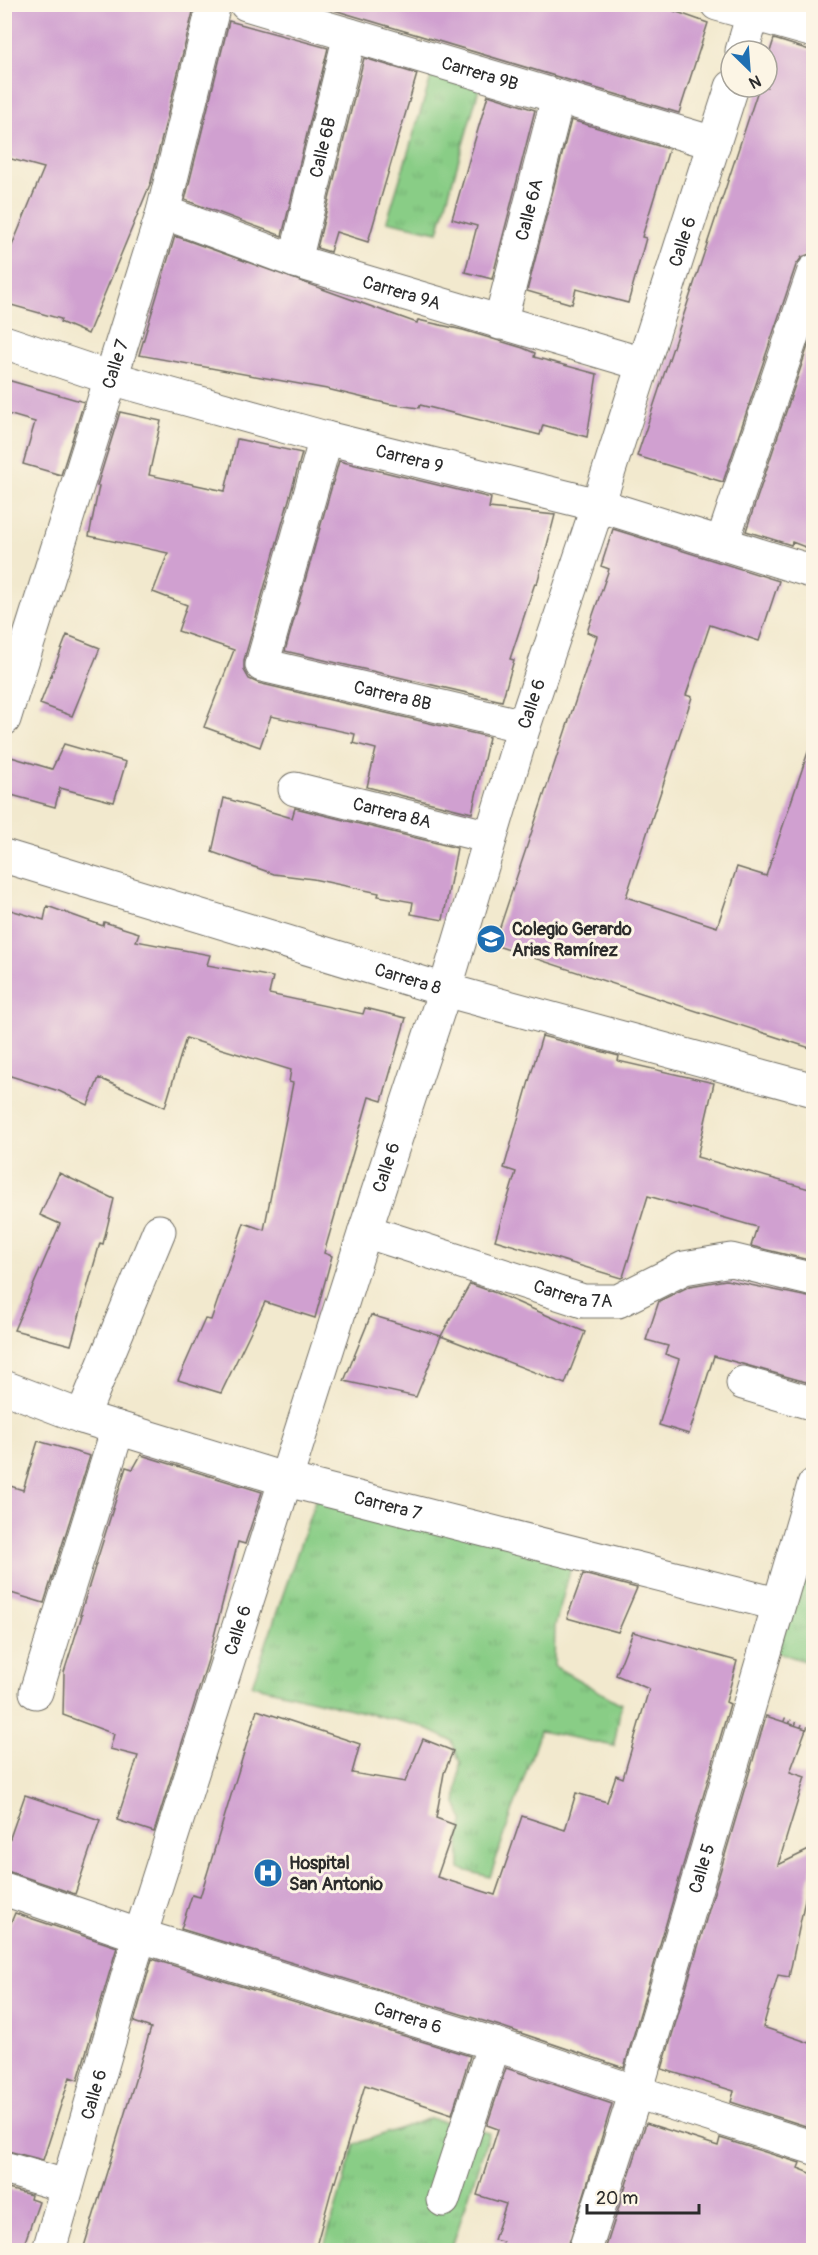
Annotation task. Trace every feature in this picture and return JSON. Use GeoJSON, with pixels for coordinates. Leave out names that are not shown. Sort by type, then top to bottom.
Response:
{"type":"FeatureCollection","features":[{"type":"Feature","properties":{"kind":"street","name":"Calle 7"},"geometry":{"type":"LineString","coordinates":[[4,719],[163,212],[214,4]]}},
{"type":"Feature","properties":{"kind":"street","name":"Carrera 9B"},"geometry":{"type":"LineString","coordinates":[[246,4],[714,143]]}},
{"type":"Feature","properties":{"kind":"street"},"geometry":{"type":"LineString","coordinates":[[717,4],[754,9],[813,31]]}},
{"type":"Feature","properties":{"kind":"street"},"geometry":{"type":"LineString","coordinates":[[745,39],[754,9]]}},
{"type":"Feature","properties":{"kind":"street","name":"Calle 6B"},"geometry":{"type":"LineString","coordinates":[[295,261],[350,36]]}},
{"type":"Feature","properties":{"kind":"street","name":"Calle 6A"},"geometry":{"type":"LineString","coordinates":[[500,322],[558,97]]}},
{"type":"Feature","properties":{"kind":"street","name":"Calle 6"},"geometry":{"type":"LineString","coordinates":[[49,2250],[141,1936],[365,1231],[445,990],[524,726],[598,506],[728,99]]}},
{"type":"Feature","properties":{"kind":"street","name":"Carrera 9A"},"geometry":{"type":"LineString","coordinates":[[163,212],[295,261],[643,364]]}},
{"type":"Feature","properties":{"kind":"street"},"geometry":{"type":"LineString","coordinates":[[722,543],[813,271]]}},
{"type":"Feature","properties":{"kind":"street","name":"Carrera 9"},"geometry":{"type":"LineString","coordinates":[[4,342],[111,378],[326,438],[598,506],[813,572]]}},
{"type":"Feature","properties":{"kind":"street","name":"Carrera 8B"},"geometry":{"type":"LineString","coordinates":[[326,438],[262,665],[524,726]]}},
{"type":"Feature","properties":{"kind":"street","name":"Carrera 8A"},"geometry":{"type":"LineString","coordinates":[[295,789],[490,837]]}},
{"type":"Feature","properties":{"kind":"street","name":"Carrera 8"},"geometry":{"type":"LineString","coordinates":[[4,856],[445,990],[813,1090]]}},
{"type":"Feature","properties":{"kind":"street"},"geometry":{"type":"LineString","coordinates":[[82,1417],[159,1231]]}},
{"type":"Feature","properties":{"kind":"street","name":"Carrera 7A"},"geometry":{"type":"LineString","coordinates":[[365,1231],[583,1301],[618,1301],[684,1268],[731,1260],[813,1280]]}},
{"type":"Feature","properties":{"kind":"street"},"geometry":{"type":"LineString","coordinates":[[743,1383],[813,1404]]}},
{"type":"Feature","properties":{"kind":"street","name":"Carrera 7"},"geometry":{"type":"LineString","coordinates":[[4,1388],[82,1417],[287,1480],[777,1604]]}},
{"type":"Feature","properties":{"kind":"street"},"geometry":{"type":"LineString","coordinates":[[36,1692],[118,1428]]}},
{"type":"Feature","properties":{"kind":"street","name":"Calle 5"},"geometry":{"type":"LineString","coordinates":[[585,2250],[636,2092],[813,1485]]}},
{"type":"Feature","properties":{"kind":"street","name":"Carrera 6"},"geometry":{"type":"LineString","coordinates":[[4,1889],[141,1936],[494,2044],[813,2148]]}},
{"type":"Feature","properties":{"kind":"street"},"geometry":{"type":"LineString","coordinates":[[443,2200],[494,2044]]}},
{"type":"Feature","properties":{"kind":"street"},"geometry":{"type":"LineString","coordinates":[[4,2168],[66,2187]]}},
{"type":"Feature","properties":{"kind":"path"},"geometry":{"type":"LineString","coordinates":[[776,1716],[813,1731]]}},
{"type":"Feature","properties":{"kind":"green space"},"geometry":{"type":"Polygon","coordinates":[[[432,74],[480,85],[438,232],[387,221],[432,74]]]}},
{"type":"Feature","properties":{"kind":"green space"},"geometry":{"type":"Polygon","coordinates":[[[316,1498],[573,1560],[555,1626],[554,1666],[621,1704],[614,1746],[540,1731],[490,1877],[460,1869],[459,1838],[464,1820],[456,1804],[460,1762],[452,1741],[420,1726],[252,1685],[316,1498]]]}},
{"type":"Feature","properties":{"kind":"green space"},"geometry":{"type":"Polygon","coordinates":[[[813,1527],[813,1664],[771,1650],[813,1527]]]}},
{"type":"Feature","properties":{"kind":"green space"},"geometry":{"type":"Polygon","coordinates":[[[430,2118],[489,2133],[451,2250],[323,2250],[355,2144],[430,2118]]]}},
{"type":"Feature","properties":{"kind":"building"},"geometry":{"type":"Polygon","coordinates":[[[4,4],[119,4],[146,9],[148,4],[195,4],[151,182],[88,334],[60,322],[61,319],[4,303],[4,265],[44,168],[4,157],[4,4]]]}},
{"type":"Feature","properties":{"kind":"building"},"geometry":{"type":"Polygon","coordinates":[[[314,4],[676,4],[674,11],[708,23],[679,113],[314,4]]]}},
{"type":"Feature","properties":{"kind":"building"},"geometry":{"type":"Polygon","coordinates":[[[229,21],[328,48],[282,236],[185,200],[229,21]]]}},
{"type":"Feature","properties":{"kind":"building"},"geometry":{"type":"Polygon","coordinates":[[[779,41],[813,51],[813,253],[802,257],[796,265],[723,482],[637,456],[755,99],[779,99],[779,41]]]}},
{"type":"Feature","properties":{"kind":"building"},"geometry":{"type":"Polygon","coordinates":[[[364,58],[417,74],[368,242],[336,232],[330,252],[317,248],[364,58]]]}},
{"type":"Feature","properties":{"kind":"building"},"geometry":{"type":"Polygon","coordinates":[[[488,95],[535,110],[492,279],[465,272],[477,226],[452,219],[488,95]]]}},
{"type":"Feature","properties":{"kind":"building"},"geometry":{"type":"Polygon","coordinates":[[[571,120],[669,149],[642,237],[646,238],[628,303],[576,289],[572,304],[527,291],[571,120]]]}},
{"type":"Feature","properties":{"kind":"building"},"geometry":{"type":"Polygon","coordinates":[[[175,236],[417,323],[418,320],[463,330],[523,348],[535,353],[534,357],[597,374],[587,437],[543,425],[540,435],[420,405],[419,408],[389,404],[327,389],[139,355],[175,236]]]}},
{"type":"Feature","properties":{"kind":"building"},"geometry":{"type":"Polygon","coordinates":[[[813,331],[813,550],[792,542],[791,545],[746,531],[813,331]]]}},
{"type":"Feature","properties":{"kind":"building"},"geometry":{"type":"Polygon","coordinates":[[[4,379],[84,402],[61,475],[23,464],[35,422],[4,413],[4,379]]]}},
{"type":"Feature","properties":{"kind":"building"},"geometry":{"type":"Polygon","coordinates":[[[120,412],[161,421],[149,475],[225,491],[237,439],[302,453],[244,660],[244,670],[249,679],[258,683],[489,737],[472,813],[367,787],[376,749],[353,743],[355,734],[271,716],[260,747],[204,727],[234,650],[178,631],[187,605],[153,592],[168,553],[89,536],[99,486],[97,486],[120,412]]]}},
{"type":"Feature","properties":{"kind":"building"},"geometry":{"type":"Polygon","coordinates":[[[339,461],[491,498],[489,508],[555,515],[537,584],[535,583],[510,659],[514,660],[502,701],[285,651],[339,461]]]}},
{"type":"Feature","properties":{"kind":"building"},"geometry":{"type":"Polygon","coordinates":[[[613,529],[779,581],[759,641],[710,625],[686,695],[692,697],[626,897],[717,927],[737,867],[766,876],[808,752],[813,753],[813,1049],[494,945],[597,636],[587,632],[609,569],[601,566],[613,529]]]}},
{"type":"Feature","properties":{"kind":"building"},"geometry":{"type":"Polygon","coordinates":[[[67,635],[100,648],[72,716],[40,704],[67,635]]]}},
{"type":"Feature","properties":{"kind":"building"},"geometry":{"type":"Polygon","coordinates":[[[64,744],[126,762],[114,802],[60,788],[55,807],[4,793],[4,779],[11,757],[52,769],[64,744]]]}},
{"type":"Feature","properties":{"kind":"building"},"geometry":{"type":"Polygon","coordinates":[[[224,798],[292,818],[295,808],[457,848],[443,920],[411,914],[413,902],[378,896],[379,893],[313,879],[274,874],[212,852],[224,798]]]}},
{"type":"Feature","properties":{"kind":"building"},"geometry":{"type":"Polygon","coordinates":[[[47,906],[103,926],[104,922],[139,933],[136,941],[210,955],[207,965],[273,977],[269,994],[363,1014],[365,1008],[406,1018],[382,1101],[369,1097],[324,1253],[332,1256],[315,1318],[265,1302],[221,1393],[178,1380],[205,1319],[211,1320],[244,1223],[264,1230],[293,1083],[289,1082],[291,1070],[186,1038],[165,1107],[99,1078],[88,1105],[59,1091],[4,1074],[4,908],[44,920],[47,906]]]}},
{"type":"Feature","properties":{"kind":"building"},"geometry":{"type":"Polygon","coordinates":[[[542,1036],[619,1056],[618,1061],[714,1083],[697,1157],[813,1190],[813,1261],[751,1246],[757,1227],[648,1196],[621,1278],[495,1240],[516,1172],[504,1168],[542,1036]]]}},
{"type":"Feature","properties":{"kind":"building"},"geometry":{"type":"Polygon","coordinates":[[[59,1173],[114,1199],[103,1244],[100,1243],[71,1345],[14,1330],[60,1224],[40,1215],[59,1173]]]}},
{"type":"Feature","properties":{"kind":"building"},"geometry":{"type":"Polygon","coordinates":[[[726,1280],[813,1298],[813,1384],[714,1356],[689,1434],[659,1425],[679,1359],[665,1354],[668,1346],[646,1340],[659,1301],[690,1286],[726,1280]]]}},
{"type":"Feature","properties":{"kind":"building"},"geometry":{"type":"Polygon","coordinates":[[[470,1284],[585,1332],[565,1384],[441,1336],[470,1284]]]}},
{"type":"Feature","properties":{"kind":"building"},"geometry":{"type":"Polygon","coordinates":[[[371,1315],[441,1336],[416,1397],[344,1381],[371,1315]]]}},
{"type":"Feature","properties":{"kind":"building"},"geometry":{"type":"Polygon","coordinates":[[[38,1441],[90,1456],[44,1603],[4,1591],[4,1484],[23,1490],[38,1441]]]}},
{"type":"Feature","properties":{"kind":"building"},"geometry":{"type":"Polygon","coordinates":[[[141,1455],[262,1492],[245,1544],[238,1542],[208,1660],[154,1832],[117,1820],[138,1756],[110,1749],[114,1734],[63,1715],[64,1672],[82,1615],[80,1615],[126,1467],[133,1469],[141,1455]]]}},
{"type":"Feature","properties":{"kind":"building"},"geometry":{"type":"Polygon","coordinates":[[[583,1574],[637,1588],[618,1632],[567,1618],[583,1574]]]}},
{"type":"Feature","properties":{"kind":"building"},"geometry":{"type":"Polygon","coordinates":[[[633,1632],[737,1661],[726,1702],[730,1704],[624,2068],[500,2026],[181,1929],[192,1895],[200,1897],[257,1710],[360,1744],[352,1773],[405,1782],[423,1739],[453,1751],[444,1773],[436,1818],[455,1825],[437,1877],[495,1895],[522,1816],[565,1830],[576,1793],[607,1802],[616,1775],[623,1778],[649,1689],[616,1675],[633,1632]]]}},
{"type":"Feature","properties":{"kind":"building"},"geometry":{"type":"Polygon","coordinates":[[[766,1716],[806,1729],[790,1772],[805,1777],[778,1865],[813,1848],[813,1861],[789,1977],[778,1975],[763,2027],[813,2044],[812,2128],[731,2102],[734,2091],[662,2069],[766,1716]]]}},
{"type":"Feature","properties":{"kind":"building"},"geometry":{"type":"Polygon","coordinates":[[[25,1795],[100,1820],[75,1894],[4,1870],[4,1855],[25,1795]]]}},
{"type":"Feature","properties":{"kind":"building"},"geometry":{"type":"Polygon","coordinates":[[[15,1913],[117,1947],[78,2080],[70,2077],[43,2160],[4,2150],[4,1939],[15,1913]]]}},
{"type":"Feature","properties":{"kind":"building"},"geometry":{"type":"Polygon","coordinates":[[[152,1959],[470,2056],[452,2114],[365,2085],[336,2182],[334,2181],[315,2250],[83,2250],[151,2028],[134,2022],[152,1959]]]}},
{"type":"Feature","properties":{"kind":"building"},"geometry":{"type":"Polygon","coordinates":[[[506,2068],[612,2104],[567,2250],[501,2250],[503,2242],[494,2240],[506,2204],[477,2195],[498,2129],[487,2125],[506,2068]]]}},
{"type":"Feature","properties":{"kind":"building"},"geometry":{"type":"Polygon","coordinates":[[[646,2123],[718,2146],[720,2138],[800,2163],[798,2168],[813,2174],[813,2250],[605,2250],[646,2123]]]}},
{"type":"Feature","properties":{"kind":"building"},"geometry":{"type":"Polygon","coordinates":[[[4,2188],[31,2195],[30,2199],[39,2202],[22,2250],[4,2250],[4,2188]]]}},
{"type":"Feature","properties":{"kind":"place","name":"Colegio Gerardo Arias Ramírez"},"geometry":{"type":"Point","coordinates":[491,939]}},
{"type":"Feature","properties":{"kind":"place","name":"Hospital San Antonio"},"geometry":{"type":"Point","coordinates":[268,1873]}}]}
